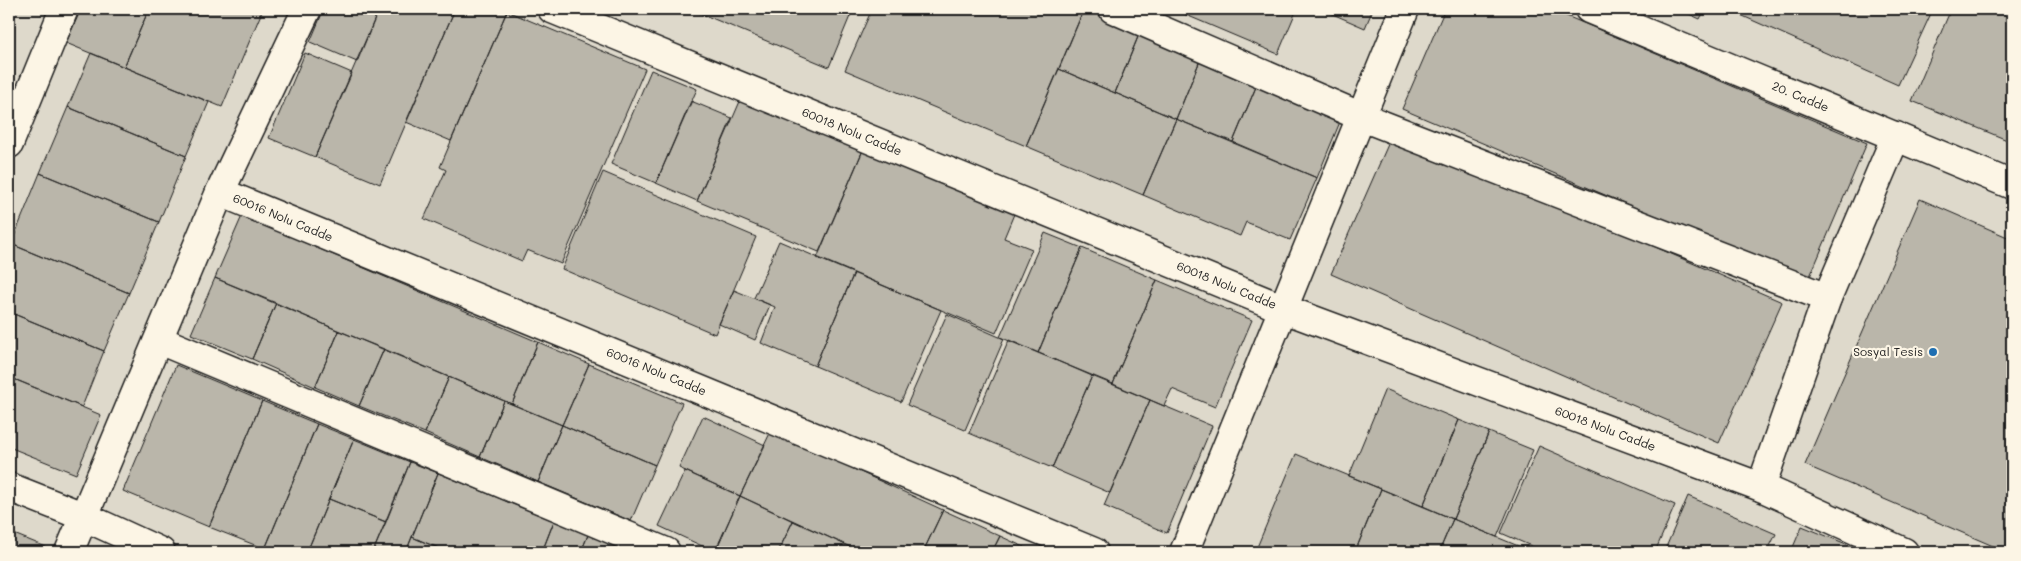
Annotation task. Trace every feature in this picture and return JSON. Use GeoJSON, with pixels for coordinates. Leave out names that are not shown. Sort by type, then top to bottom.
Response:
{"type":"FeatureCollection","features":[{"type":"Feature","properties":{"kind":"street"},"geometry":{"type":"LineString","coordinates":[[9,144],[64,9]]}},
{"type":"Feature","properties":{"kind":"street"},"geometry":{"type":"LineString","coordinates":[[69,552],[220,192],[307,9]]}},
{"type":"Feature","properties":{"kind":"street","name":"60018 Nolu Cadde"},"geometry":{"type":"LineString","coordinates":[[552,9],[1284,309],[1761,488],[1904,552]]}},
{"type":"Feature","properties":{"kind":"street"},"geometry":{"type":"LineString","coordinates":[[1113,9],[1362,117],[1827,298]]}},
{"type":"Feature","properties":{"kind":"street"},"geometry":{"type":"LineString","coordinates":[[1184,552],[1405,9]]}},
{"type":"Feature","properties":{"kind":"street","name":"20. Cadde"},"geometry":{"type":"LineString","coordinates":[[1589,9],[2012,185]]}},
{"type":"Feature","properties":{"kind":"street"},"geometry":{"type":"LineString","coordinates":[[1761,488],[1827,298],[1896,136]]}},
{"type":"Feature","properties":{"kind":"street","name":"60016 Nolu Cadde"},"geometry":{"type":"LineString","coordinates":[[220,192],[1094,552]]}},
{"type":"Feature","properties":{"kind":"street"},"geometry":{"type":"LineString","coordinates":[[159,340],[666,552]]}},
{"type":"Feature","properties":{"kind":"street"},"geometry":{"type":"LineString","coordinates":[[9,487],[84,517],[161,552]]}},
{"type":"Feature","properties":{"kind":"shaded area"},"geometry":{"type":"Polygon","coordinates":[[[9,9],[2012,9],[2012,552],[9,552],[9,9]]]}},
{"type":"Feature","properties":{"kind":"building"},"geometry":{"type":"Polygon","coordinates":[[[81,9],[149,9],[124,67],[66,43],[81,9]]]}},
{"type":"Feature","properties":{"kind":"building"},"geometry":{"type":"Polygon","coordinates":[[[149,9],[263,9],[222,107],[124,67],[149,9]]]}},
{"type":"Feature","properties":{"kind":"building"},"geometry":{"type":"Polygon","coordinates":[[[324,9],[379,9],[357,62],[310,42],[324,9]]]}},
{"type":"Feature","properties":{"kind":"building"},"geometry":{"type":"Polygon","coordinates":[[[379,9],[455,9],[380,184],[315,157],[379,9]]]}},
{"type":"Feature","properties":{"kind":"building"},"geometry":{"type":"Polygon","coordinates":[[[455,9],[503,9],[507,11],[451,141],[406,122],[455,9]]]}},
{"type":"Feature","properties":{"kind":"building"},"geometry":{"type":"Polygon","coordinates":[[[690,9],[853,9],[829,67],[690,9]]]}},
{"type":"Feature","properties":{"kind":"building"},"geometry":{"type":"Polygon","coordinates":[[[872,9],[1084,9],[1026,146],[845,70],[872,9]]]}},
{"type":"Feature","properties":{"kind":"building"},"geometry":{"type":"Polygon","coordinates":[[[1084,9],[1140,32],[1115,93],[1059,69],[1084,9]]]}},
{"type":"Feature","properties":{"kind":"building"},"geometry":{"type":"Polygon","coordinates":[[[1172,9],[1297,9],[1278,54],[1172,9]]]}},
{"type":"Feature","properties":{"kind":"building"},"geometry":{"type":"Polygon","coordinates":[[[1321,9],[1373,9],[1365,28],[1321,9]]]}},
{"type":"Feature","properties":{"kind":"building"},"geometry":{"type":"Polygon","coordinates":[[[1445,9],[1550,9],[1867,143],[1808,281],[1402,109],[1445,9]]]}},
{"type":"Feature","properties":{"kind":"building"},"geometry":{"type":"Polygon","coordinates":[[[1678,9],[1705,9],[1700,19],[1678,9]]]}},
{"type":"Feature","properties":{"kind":"building"},"geometry":{"type":"Polygon","coordinates":[[[1727,9],[1933,9],[1898,85],[1727,9]]]}},
{"type":"Feature","properties":{"kind":"building"},"geometry":{"type":"Polygon","coordinates":[[[1951,9],[2012,9],[2012,142],[1912,101],[1951,9]]]}},
{"type":"Feature","properties":{"kind":"building"},"geometry":{"type":"Polygon","coordinates":[[[507,11],[645,69],[561,264],[527,250],[522,261],[424,219],[446,170],[440,167],[507,11]]]}},
{"type":"Feature","properties":{"kind":"building"},"geometry":{"type":"Polygon","coordinates":[[[1140,32],[1201,58],[1176,119],[1115,93],[1140,32]]]}},
{"type":"Feature","properties":{"kind":"building"},"geometry":{"type":"Polygon","coordinates":[[[91,53],[209,102],[186,156],[68,107],[91,53]]]}},
{"type":"Feature","properties":{"kind":"building"},"geometry":{"type":"Polygon","coordinates":[[[305,53],[352,73],[315,157],[269,138],[305,53]]]}},
{"type":"Feature","properties":{"kind":"building"},"geometry":{"type":"Polygon","coordinates":[[[1201,58],[1258,82],[1233,142],[1176,119],[1201,58]]]}},
{"type":"Feature","properties":{"kind":"building"},"geometry":{"type":"Polygon","coordinates":[[[1059,69],[1176,119],[1143,195],[1026,146],[1059,69]]]}},
{"type":"Feature","properties":{"kind":"building"},"geometry":{"type":"Polygon","coordinates":[[[651,70],[697,89],[656,183],[611,164],[651,70]]]}},
{"type":"Feature","properties":{"kind":"building"},"geometry":{"type":"Polygon","coordinates":[[[1258,82],[1342,117],[1317,178],[1233,142],[1258,82]]]}},
{"type":"Feature","properties":{"kind":"building"},"geometry":{"type":"Polygon","coordinates":[[[9,88],[18,92],[9,114],[9,88]]]}},
{"type":"Feature","properties":{"kind":"building"},"geometry":{"type":"Polygon","coordinates":[[[741,99],[863,150],[819,252],[697,201],[741,99]]]}},
{"type":"Feature","properties":{"kind":"building"},"geometry":{"type":"Polygon","coordinates":[[[691,101],[732,118],[697,201],[656,183],[691,101]]]}},
{"type":"Feature","properties":{"kind":"building"},"geometry":{"type":"Polygon","coordinates":[[[68,107],[186,156],[159,222],[40,173],[68,107]]]}},
{"type":"Feature","properties":{"kind":"building"},"geometry":{"type":"Polygon","coordinates":[[[1176,119],[1317,178],[1290,240],[1246,222],[1240,236],[1143,195],[1176,119]]]}},
{"type":"Feature","properties":{"kind":"building"},"geometry":{"type":"Polygon","coordinates":[[[1393,133],[1782,302],[1719,443],[1331,274],[1393,133]]]}},
{"type":"Feature","properties":{"kind":"building"},"geometry":{"type":"Polygon","coordinates":[[[863,150],[1014,214],[1004,238],[1032,249],[996,333],[817,258],[863,150]]]}},
{"type":"Feature","properties":{"kind":"building"},"geometry":{"type":"Polygon","coordinates":[[[603,172],[756,237],[715,334],[562,269],[603,172]]]}},
{"type":"Feature","properties":{"kind":"building"},"geometry":{"type":"Polygon","coordinates":[[[40,173],[159,222],[129,293],[11,244],[40,173]]]}},
{"type":"Feature","properties":{"kind":"building","name":"Sosyal Tesis"},"geometry":{"type":"Polygon","coordinates":[[[1920,199],[2012,239],[2012,552],[2007,552],[1805,465],[1920,199]]]}},
{"type":"Feature","properties":{"kind":"building"},"geometry":{"type":"Polygon","coordinates":[[[242,216],[538,342],[512,404],[215,278],[242,216]]]}},
{"type":"Feature","properties":{"kind":"building"},"geometry":{"type":"Polygon","coordinates":[[[1045,233],[1082,248],[1038,353],[1000,337],[1045,233]]]}},
{"type":"Feature","properties":{"kind":"building"},"geometry":{"type":"Polygon","coordinates":[[[779,241],[854,273],[815,366],[761,343],[775,307],[754,298],[779,241]]]}},
{"type":"Feature","properties":{"kind":"building"},"geometry":{"type":"Polygon","coordinates":[[[11,244],[129,293],[104,351],[9,312],[9,249],[11,244]]]}},
{"type":"Feature","properties":{"kind":"building"},"geometry":{"type":"Polygon","coordinates":[[[1082,248],[1157,280],[1113,384],[1038,353],[1082,248]]]}},
{"type":"Feature","properties":{"kind":"building"},"geometry":{"type":"Polygon","coordinates":[[[854,273],[941,310],[901,402],[815,366],[854,273]]]}},
{"type":"Feature","properties":{"kind":"building"},"geometry":{"type":"Polygon","coordinates":[[[215,278],[276,303],[252,359],[191,334],[215,278]]]}},
{"type":"Feature","properties":{"kind":"building"},"geometry":{"type":"Polygon","coordinates":[[[1157,280],[1252,320],[1215,407],[1172,389],[1164,406],[1113,384],[1157,280]]]}},
{"type":"Feature","properties":{"kind":"building"},"geometry":{"type":"Polygon","coordinates":[[[734,290],[770,305],[755,340],[719,324],[734,290]]]}},
{"type":"Feature","properties":{"kind":"building"},"geometry":{"type":"Polygon","coordinates":[[[276,303],[339,331],[315,387],[252,359],[276,303]]]}},
{"type":"Feature","properties":{"kind":"building"},"geometry":{"type":"Polygon","coordinates":[[[9,312],[104,351],[82,407],[9,377],[9,312]]]}},
{"type":"Feature","properties":{"kind":"building"},"geometry":{"type":"Polygon","coordinates":[[[947,314],[1004,339],[965,430],[907,405],[947,314]]]}},
{"type":"Feature","properties":{"kind":"building"},"geometry":{"type":"Polygon","coordinates":[[[339,331],[384,349],[359,406],[315,387],[339,331]]]}},
{"type":"Feature","properties":{"kind":"building"},"geometry":{"type":"Polygon","coordinates":[[[1009,340],[1092,376],[1052,468],[969,433],[1009,340]]]}},
{"type":"Feature","properties":{"kind":"building"},"geometry":{"type":"Polygon","coordinates":[[[538,342],[589,364],[562,425],[512,404],[538,342]]]}},
{"type":"Feature","properties":{"kind":"building"},"geometry":{"type":"Polygon","coordinates":[[[384,349],[449,377],[425,433],[359,406],[384,349]]]}},
{"type":"Feature","properties":{"kind":"building"},"geometry":{"type":"Polygon","coordinates":[[[589,364],[682,403],[655,465],[562,425],[589,364]]]}},
{"type":"Feature","properties":{"kind":"building"},"geometry":{"type":"Polygon","coordinates":[[[176,365],[262,401],[209,527],[123,491],[176,365]]]}},
{"type":"Feature","properties":{"kind":"building"},"geometry":{"type":"Polygon","coordinates":[[[1092,376],[1150,400],[1110,493],[1052,468],[1092,376]]]}},
{"type":"Feature","properties":{"kind":"building"},"geometry":{"type":"Polygon","coordinates":[[[9,377],[101,415],[76,474],[9,447],[9,377]]]}},
{"type":"Feature","properties":{"kind":"building"},"geometry":{"type":"Polygon","coordinates":[[[449,377],[504,401],[480,457],[425,433],[449,377]]]}},
{"type":"Feature","properties":{"kind":"building"},"geometry":{"type":"Polygon","coordinates":[[[1385,389],[1459,420],[1423,506],[1349,476],[1385,389]]]}},
{"type":"Feature","properties":{"kind":"building"},"geometry":{"type":"Polygon","coordinates":[[[1150,400],[1212,426],[1167,533],[1104,506],[1150,400]]]}},
{"type":"Feature","properties":{"kind":"building"},"geometry":{"type":"Polygon","coordinates":[[[262,401],[317,424],[265,549],[209,527],[262,401]]]}},
{"type":"Feature","properties":{"kind":"building"},"geometry":{"type":"Polygon","coordinates":[[[504,401],[562,425],[538,482],[480,457],[504,401]]]}},
{"type":"Feature","properties":{"kind":"building"},"geometry":{"type":"Polygon","coordinates":[[[703,416],[765,445],[740,496],[679,468],[703,416]]]}},
{"type":"Feature","properties":{"kind":"building"},"geometry":{"type":"Polygon","coordinates":[[[1459,420],[1489,432],[1453,519],[1423,506],[1459,420]]]}},
{"type":"Feature","properties":{"kind":"building"},"geometry":{"type":"Polygon","coordinates":[[[317,424],[354,439],[307,552],[272,552],[265,549],[317,424]]]}},
{"type":"Feature","properties":{"kind":"building"},"geometry":{"type":"Polygon","coordinates":[[[562,425],[655,465],[631,521],[538,482],[562,425]]]}},
{"type":"Feature","properties":{"kind":"building"},"geometry":{"type":"Polygon","coordinates":[[[771,431],[943,510],[923,552],[861,552],[740,496],[771,431]]]}},
{"type":"Feature","properties":{"kind":"building"},"geometry":{"type":"Polygon","coordinates":[[[1489,432],[1533,450],[1497,537],[1453,519],[1489,432]]]}},
{"type":"Feature","properties":{"kind":"building"},"geometry":{"type":"Polygon","coordinates":[[[354,439],[410,462],[386,522],[329,499],[354,439]]]}},
{"type":"Feature","properties":{"kind":"building"},"geometry":{"type":"Polygon","coordinates":[[[1539,446],[1675,505],[1655,552],[1536,552],[1538,549],[1501,533],[1539,446]]]}},
{"type":"Feature","properties":{"kind":"building"},"geometry":{"type":"Polygon","coordinates":[[[1296,454],[1381,489],[1355,552],[1255,552],[1296,454]]]}},
{"type":"Feature","properties":{"kind":"building"},"geometry":{"type":"Polygon","coordinates":[[[410,462],[438,473],[406,552],[373,552],[410,462]]]}},
{"type":"Feature","properties":{"kind":"building"},"geometry":{"type":"Polygon","coordinates":[[[685,471],[740,496],[715,552],[659,526],[685,471]]]}},
{"type":"Feature","properties":{"kind":"building"},"geometry":{"type":"Polygon","coordinates":[[[438,473],[554,521],[542,552],[448,552],[412,537],[438,473]]]}},
{"type":"Feature","properties":{"kind":"building"},"geometry":{"type":"Polygon","coordinates":[[[1381,489],[1453,519],[1439,552],[1355,552],[1381,489]]]}},
{"type":"Feature","properties":{"kind":"building"},"geometry":{"type":"Polygon","coordinates":[[[740,496],[793,521],[778,552],[715,552],[740,496]]]}},
{"type":"Feature","properties":{"kind":"building"},"geometry":{"type":"Polygon","coordinates":[[[1688,496],[1776,534],[1767,552],[1664,552],[1688,496]]]}},
{"type":"Feature","properties":{"kind":"building"},"geometry":{"type":"Polygon","coordinates":[[[329,499],[386,522],[373,552],[307,552],[329,499]]]}},
{"type":"Feature","properties":{"kind":"building"},"geometry":{"type":"Polygon","coordinates":[[[943,510],[1000,536],[992,552],[923,552],[943,510]]]}},
{"type":"Feature","properties":{"kind":"building"},"geometry":{"type":"Polygon","coordinates":[[[1453,519],[1528,550],[1527,552],[1439,552],[1453,519]]]}},
{"type":"Feature","properties":{"kind":"building"},"geometry":{"type":"Polygon","coordinates":[[[554,521],[588,535],[581,552],[542,552],[554,521]]]}},
{"type":"Feature","properties":{"kind":"building"},"geometry":{"type":"Polygon","coordinates":[[[793,521],[861,552],[778,552],[793,521]]]}},
{"type":"Feature","properties":{"kind":"building"},"geometry":{"type":"Polygon","coordinates":[[[1802,526],[1866,552],[1791,552],[1802,526]]]}},
{"type":"Feature","properties":{"kind":"building"},"geometry":{"type":"Polygon","coordinates":[[[9,532],[46,547],[43,552],[9,552],[9,532]]]}},
{"type":"Feature","properties":{"kind":"building"},"geometry":{"type":"Polygon","coordinates":[[[588,535],[622,549],[621,552],[581,552],[588,535]]]}},
{"type":"Feature","properties":{"kind":"building"},"geometry":{"type":"Polygon","coordinates":[[[1000,536],[1035,552],[992,552],[1000,536]]]}},
{"type":"Feature","properties":{"kind":"building"},"geometry":{"type":"Polygon","coordinates":[[[412,537],[448,552],[406,552],[412,537]]]}},
{"type":"Feature","properties":{"kind":"place","name":"Sosyal Tesis"},"geometry":{"type":"Point","coordinates":[1933,352]}}]}
